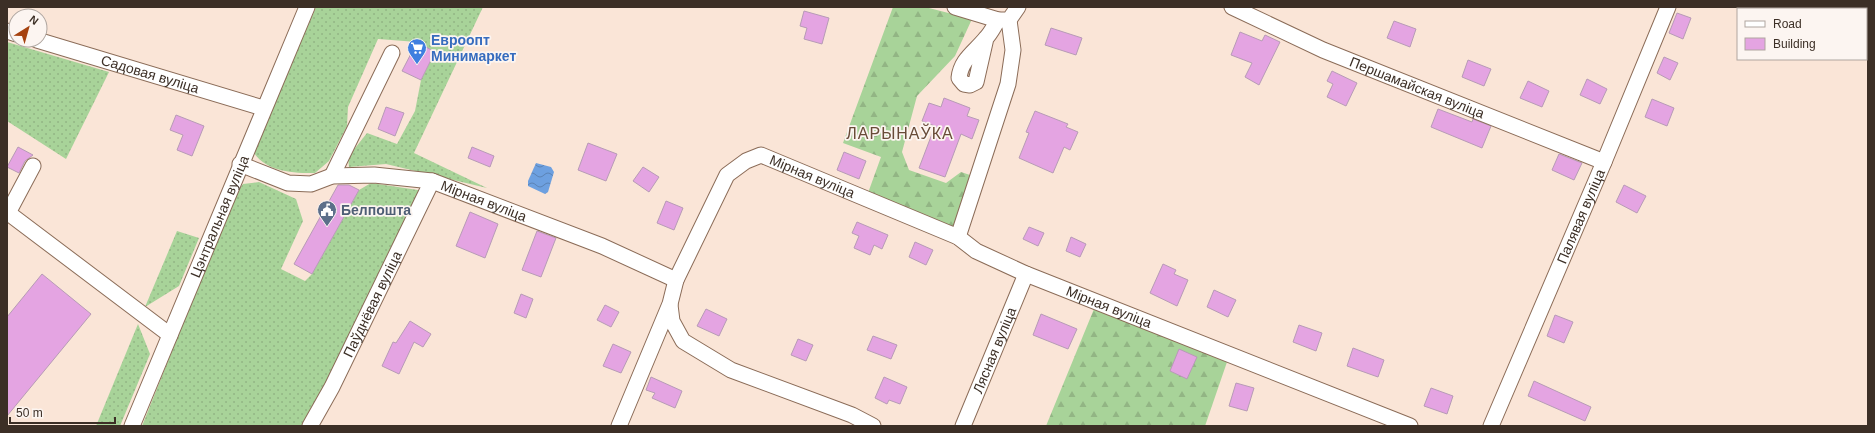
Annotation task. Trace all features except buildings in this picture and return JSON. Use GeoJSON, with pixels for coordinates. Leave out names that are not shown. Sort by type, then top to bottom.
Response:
{"type":"FeatureCollection","features":[{"type":"Feature","properties":{"kind":"street","name":"Цэнтральная вуліца"},"geometry":{"type":"LineString","coordinates":[[132,426],[306,7]]}},
{"type":"Feature","properties":{"kind":"street"},"geometry":{"type":"LineString","coordinates":[[955,7],[1004,20]]}},
{"type":"Feature","properties":{"kind":"street"},"geometry":{"type":"LineString","coordinates":[[986,38],[1018,7]]}},
{"type":"Feature","properties":{"kind":"street","name":"Першамайская вуліца"},"geometry":{"type":"LineString","coordinates":[[1232,7],[1322,50],[1604,162]]}},
{"type":"Feature","properties":{"kind":"street","name":"Палявая вуліца"},"geometry":{"type":"LineString","coordinates":[[1492,426],[1668,7]]}},
{"type":"Feature","properties":{"kind":"street"},"geometry":{"type":"LineString","coordinates":[[958,237],[1008,84],[1012,50],[1004,20]]}},
{"type":"Feature","properties":{"kind":"street","name":"Садовая вуліца"},"geometry":{"type":"LineString","coordinates":[[48,43],[263,108]]}},
{"type":"Feature","properties":{"kind":"street"},"geometry":{"type":"LineString","coordinates":[[332,176],[392,53]]}},
{"type":"Feature","properties":{"kind":"street","name":"Мірная вуліца"},"geometry":{"type":"LineString","coordinates":[[240,164],[288,183],[311,184],[332,176],[374,175],[432,181],[602,246],[676,280],[727,175],[746,161],[762,155],[958,237],[976,251],[1026,274],[1410,426]]}},
{"type":"Feature","properties":{"kind":"street"},"geometry":{"type":"LineString","coordinates":[[33,166],[8,212],[170,335]]}},
{"type":"Feature","properties":{"kind":"street","name":"Паўднёвая вуліца"},"geometry":{"type":"LineString","coordinates":[[310,426],[342,367],[432,181]]}},
{"type":"Feature","properties":{"kind":"street","name":"Лясная вуліца"},"geometry":{"type":"LineString","coordinates":[[962,426],[1026,274]]}},
{"type":"Feature","properties":{"kind":"street"},"geometry":{"type":"LineString","coordinates":[[619,426],[670,304],[676,280]]}},
{"type":"Feature","properties":{"kind":"street"},"geometry":{"type":"LineString","coordinates":[[670,304],[672,321],[683,341],[724,366],[731,370],[852,415],[873,426]]}},
{"type":"Feature","properties":{"kind":"green space"},"geometry":{"type":"Polygon","coordinates":[[[316,7],[483,7],[414,153],[487,188],[386,164],[349,167],[348,157],[367,133],[397,144],[415,111],[421,80],[435,52],[417,42],[378,39],[348,107],[347,126],[329,161],[315,173],[298,173],[280,170],[258,158],[253,151],[316,7]]]}},
{"type":"Feature","properties":{"kind":"green space"},"geometry":{"type":"Polygon","coordinates":[[[893,7],[925,7],[972,19],[955,56],[917,96],[902,152],[909,170],[946,183],[961,172],[973,176],[954,230],[868,193],[881,157],[843,143],[893,7]]]}},
{"type":"Feature","properties":{"kind":"green space"},"geometry":{"type":"Polygon","coordinates":[[[7,42],[8,48],[27,48],[109,72],[66,159],[7,121],[7,42]]]}},
{"type":"Feature","properties":{"kind":"green space"},"geometry":{"type":"Polygon","coordinates":[[[259,182],[296,199],[303,221],[281,269],[305,281],[312,274],[359,190],[371,183],[418,190],[418,200],[328,384],[303,426],[142,426],[234,196],[243,184],[259,182]]]}},
{"type":"Feature","properties":{"kind":"green space"},"geometry":{"type":"Polygon","coordinates":[[[177,231],[199,238],[179,286],[145,307],[177,231]]]}},
{"type":"Feature","properties":{"kind":"green space"},"geometry":{"type":"Polygon","coordinates":[[[1094,309],[1227,362],[1205,426],[1046,426],[1094,309]]]}},
{"type":"Feature","properties":{"kind":"green space"},"geometry":{"type":"Polygon","coordinates":[[[138,324],[150,354],[120,426],[96,426],[138,324]]]}},
{"type":"Feature","properties":{"kind":"water"},"geometry":{"type":"Polygon","coordinates":[[[536,163],[551,167],[554,172],[548,192],[545,194],[528,186],[528,181],[536,163]]]}},
{"type":"Feature","properties":{"kind":"place","name":"Евроопт Минимаркет"},"geometry":{"type":"Point","coordinates":[417,65]}},
{"type":"Feature","properties":{"kind":"place","name":"Белпошта"},"geometry":{"type":"Point","coordinates":[327,227]}},
{"type":"Feature","properties":{"kind":"district","name":"ЛАРЫНАЎКА"},"geometry":{"type":"Point","coordinates":[900,133]}}]}
